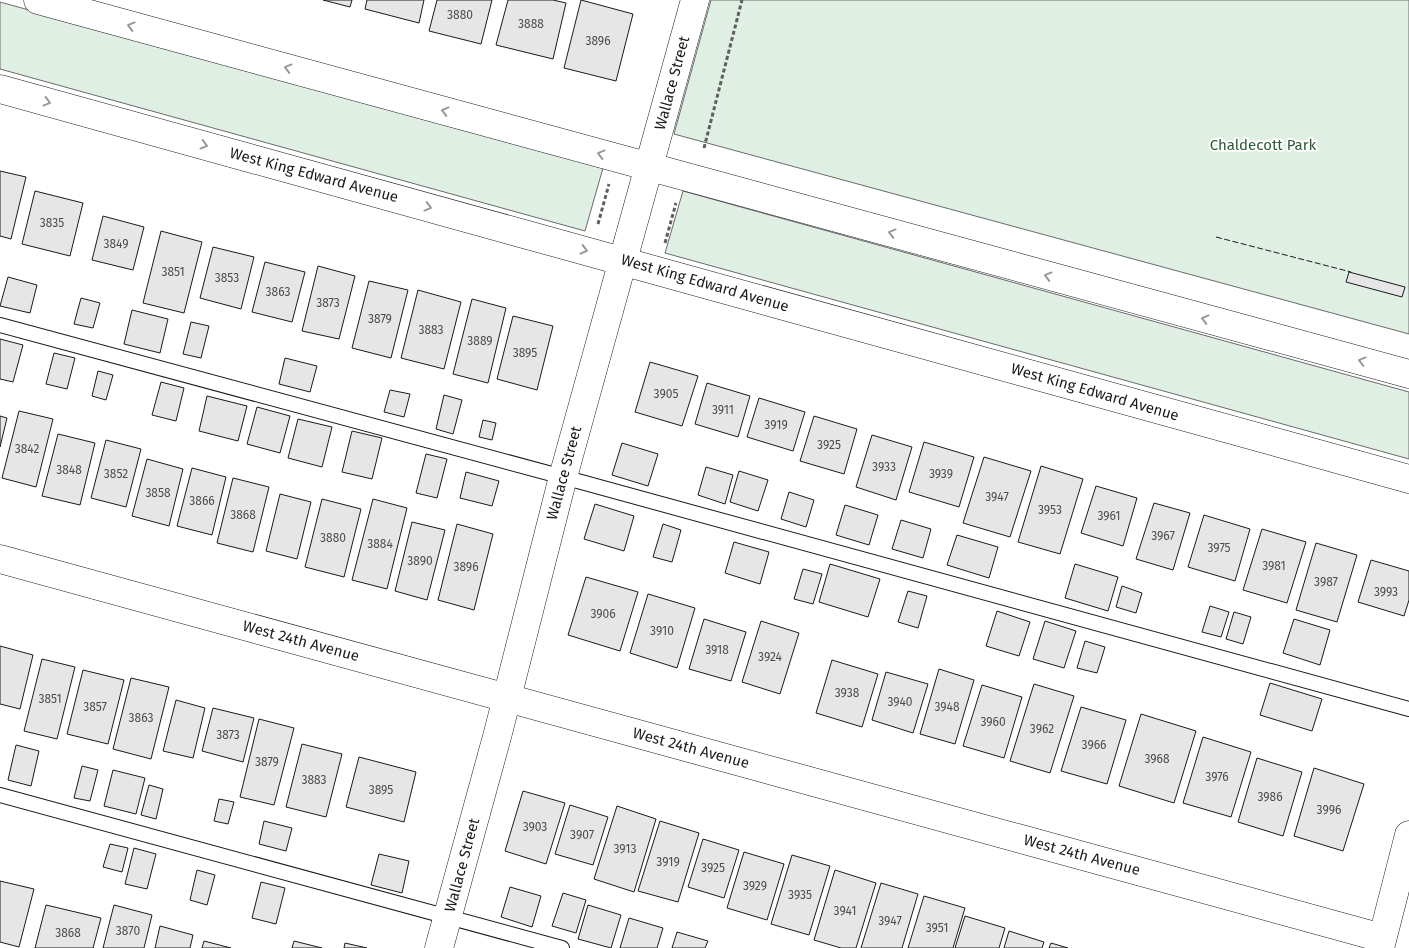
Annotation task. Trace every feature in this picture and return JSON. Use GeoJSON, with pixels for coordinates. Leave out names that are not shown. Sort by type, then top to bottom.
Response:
{"type":"FeatureCollection","features":[{"type":"Feature","properties":{"kind":"street"},"geometry":{"type":"LineString","coordinates":[[38,0],[1409,374]]}},
{"type":"Feature","properties":{"kind":"street","name":"Wallace Street"},"geometry":{"type":"LineString","coordinates":[[439,948],[498,734],[563,477],[695,0]]}},
{"type":"Feature","properties":{"kind":"street","name":"West King Edward Avenue"},"geometry":{"type":"LineString","coordinates":[[0,89],[1409,479]]}},
{"type":"Feature","properties":{"kind":"street","name":"West 24th Avenue"},"geometry":{"type":"LineString","coordinates":[[0,559],[506,697],[1381,943]]}},
{"type":"Feature","properties":{"kind":"street"},"geometry":{"type":"LineString","coordinates":[[1381,943],[1409,835]]}},
{"type":"Feature","properties":{"kind":"lane"},"geometry":{"type":"LineString","coordinates":[[0,325],[1409,709]]}},
{"type":"Feature","properties":{"kind":"lane"},"geometry":{"type":"LineString","coordinates":[[0,795],[562,948]]}},
{"type":"Feature","properties":{"kind":"path"},"geometry":{"type":"LineString","coordinates":[[704,148],[742,0]]}},
{"type":"Feature","properties":{"kind":"path"},"geometry":{"type":"LineString","coordinates":[[597,228],[609,182]]}},
{"type":"Feature","properties":{"kind":"path"},"geometry":{"type":"LineString","coordinates":[[664,246],[677,201]]}},
{"type":"Feature","properties":{"kind":"green space","name":"Chaldecott Park"},"geometry":{"type":"Polygon","coordinates":[[[711,0],[1409,0],[1409,334],[674,134],[711,0]]]}},
{"type":"Feature","properties":{"kind":"green space"},"geometry":{"type":"Polygon","coordinates":[[[0,2],[603,168],[585,231],[0,69],[0,2]]]}},
{"type":"Feature","properties":{"kind":"green space"},"geometry":{"type":"Polygon","coordinates":[[[683,191],[1409,392],[1409,459],[665,253],[683,191]]]}},
{"type":"Feature","properties":{"kind":"building"},"geometry":{"type":"Polygon","coordinates":[[[323,0],[352,0],[350,7],[323,0]]]}},
{"type":"Feature","properties":{"kind":"building"},"geometry":{"type":"Polygon","coordinates":[[[367,0],[424,0],[419,23],[365,9],[367,0]]]}},
{"type":"Feature","properties":{"kind":"building"},"geometry":{"type":"Polygon","coordinates":[[[437,0],[492,0],[481,44],[429,31],[437,0]]]}},
{"type":"Feature","properties":{"kind":"building"},"geometry":{"type":"Polygon","coordinates":[[[508,0],[553,0],[566,3],[553,59],[496,45],[508,0]]]}},
{"type":"Feature","properties":{"kind":"building"},"geometry":{"type":"Polygon","coordinates":[[[581,0],[633,14],[616,81],[564,68],[581,0]]]}},
{"type":"Feature","properties":{"kind":"building"},"geometry":{"type":"Polygon","coordinates":[[[0,171],[26,177],[11,239],[0,236],[0,171]]]}},
{"type":"Feature","properties":{"kind":"building"},"geometry":{"type":"Polygon","coordinates":[[[35,191],[83,203],[70,256],[22,244],[35,191]]]}},
{"type":"Feature","properties":{"kind":"building"},"geometry":{"type":"Polygon","coordinates":[[[103,216],[144,227],[133,270],[92,260],[103,216]]]}},
{"type":"Feature","properties":{"kind":"building"},"geometry":{"type":"Polygon","coordinates":[[[161,231],[202,242],[184,313],[143,303],[161,231]]]}},
{"type":"Feature","properties":{"kind":"building"},"geometry":{"type":"Polygon","coordinates":[[[213,247],[254,257],[241,309],[200,298],[213,247]]]}},
{"type":"Feature","properties":{"kind":"building"},"geometry":{"type":"Polygon","coordinates":[[[265,262],[305,272],[292,322],[252,312],[265,262]]]}},
{"type":"Feature","properties":{"kind":"building"},"geometry":{"type":"Polygon","coordinates":[[[318,266],[355,276],[339,339],[302,331],[318,266]]]}},
{"type":"Feature","properties":{"kind":"building"},"geometry":{"type":"Polygon","coordinates":[[[1349,272],[1405,287],[1402,297],[1346,282],[1349,272]]]}},
{"type":"Feature","properties":{"kind":"building"},"geometry":{"type":"Polygon","coordinates":[[[8,277],[37,285],[30,313],[0,306],[8,277]]]}},
{"type":"Feature","properties":{"kind":"building"},"geometry":{"type":"Polygon","coordinates":[[[369,281],[408,290],[391,358],[352,348],[369,281]]]}},
{"type":"Feature","properties":{"kind":"building"},"geometry":{"type":"Polygon","coordinates":[[[418,290],[461,302],[444,369],[401,358],[418,290]]]}},
{"type":"Feature","properties":{"kind":"building"},"geometry":{"type":"Polygon","coordinates":[[[81,298],[100,303],[93,328],[74,324],[81,298]]]}},
{"type":"Feature","properties":{"kind":"building"},"geometry":{"type":"Polygon","coordinates":[[[472,299],[506,308],[488,383],[453,374],[472,299]]]}},
{"type":"Feature","properties":{"kind":"building"},"geometry":{"type":"Polygon","coordinates":[[[132,310],[168,319],[160,353],[124,344],[132,310]]]}},
{"type":"Feature","properties":{"kind":"building"},"geometry":{"type":"Polygon","coordinates":[[[513,316],[553,326],[537,390],[497,379],[513,316]]]}},
{"type":"Feature","properties":{"kind":"building"},"geometry":{"type":"Polygon","coordinates":[[[191,322],[209,326],[201,358],[183,354],[191,322]]]}},
{"type":"Feature","properties":{"kind":"building"},"geometry":{"type":"Polygon","coordinates":[[[0,339],[23,345],[13,382],[0,379],[0,339]]]}},
{"type":"Feature","properties":{"kind":"building"},"geometry":{"type":"Polygon","coordinates":[[[54,353],[75,358],[67,389],[46,384],[54,353]]]}},
{"type":"Feature","properties":{"kind":"building"},"geometry":{"type":"Polygon","coordinates":[[[285,358],[317,366],[310,392],[279,384],[285,358]]]}},
{"type":"Feature","properties":{"kind":"building"},"geometry":{"type":"Polygon","coordinates":[[[650,362],[698,376],[682,426],[635,412],[650,362]]]}},
{"type":"Feature","properties":{"kind":"building"},"geometry":{"type":"Polygon","coordinates":[[[98,371],[113,375],[106,400],[92,396],[98,371]]]}},
{"type":"Feature","properties":{"kind":"building"},"geometry":{"type":"Polygon","coordinates":[[[161,382],[184,388],[176,421],[152,415],[161,382]]]}},
{"type":"Feature","properties":{"kind":"building"},"geometry":{"type":"Polygon","coordinates":[[[707,383],[750,396],[738,437],[695,424],[707,383]]]}},
{"type":"Feature","properties":{"kind":"building"},"geometry":{"type":"Polygon","coordinates":[[[390,390],[410,394],[404,417],[384,412],[390,390]]]}},
{"type":"Feature","properties":{"kind":"building"},"geometry":{"type":"Polygon","coordinates":[[[444,395],[462,400],[453,434],[436,429],[444,395]]]}},
{"type":"Feature","properties":{"kind":"building"},"geometry":{"type":"Polygon","coordinates":[[[207,396],[247,406],[238,441],[199,431],[207,396]]]}},
{"type":"Feature","properties":{"kind":"building"},"geometry":{"type":"Polygon","coordinates":[[[759,398],[805,412],[793,451],[747,437],[759,398]]]}},
{"type":"Feature","properties":{"kind":"building"},"geometry":{"type":"Polygon","coordinates":[[[257,407],[290,416],[280,453],[247,444],[257,407]]]}},
{"type":"Feature","properties":{"kind":"building"},"geometry":{"type":"Polygon","coordinates":[[[19,411],[53,419],[36,487],[2,478],[19,411]]]}},
{"type":"Feature","properties":{"kind":"building"},"geometry":{"type":"Polygon","coordinates":[[[0,416],[7,418],[0,447],[0,416]]]}},
{"type":"Feature","properties":{"kind":"building"},"geometry":{"type":"Polygon","coordinates":[[[814,416],[857,429],[844,474],[800,461],[814,416]]]}},
{"type":"Feature","properties":{"kind":"building"},"geometry":{"type":"Polygon","coordinates":[[[298,419],[332,427],[322,467],[288,458],[298,419]]]}},
{"type":"Feature","properties":{"kind":"building"},"geometry":{"type":"Polygon","coordinates":[[[483,420],[496,423],[492,440],[479,437],[483,420]]]}},
{"type":"Feature","properties":{"kind":"building"},"geometry":{"type":"Polygon","coordinates":[[[352,431],[382,438],[372,479],[342,472],[352,431]]]}},
{"type":"Feature","properties":{"kind":"building"},"geometry":{"type":"Polygon","coordinates":[[[58,434],[95,443],[80,505],[42,496],[58,434]]]}},
{"type":"Feature","properties":{"kind":"building"},"geometry":{"type":"Polygon","coordinates":[[[872,435],[912,447],[896,500],[856,487],[872,435]]]}},
{"type":"Feature","properties":{"kind":"building"},"geometry":{"type":"Polygon","coordinates":[[[106,440],[141,449],[126,507],[91,498],[106,440]]]}},
{"type":"Feature","properties":{"kind":"building"},"geometry":{"type":"Polygon","coordinates":[[[924,442],[974,457],[959,507],[909,492],[924,442]]]}},
{"type":"Feature","properties":{"kind":"building"},"geometry":{"type":"Polygon","coordinates":[[[622,443],[658,454],[648,486],[612,475],[622,443]]]}},
{"type":"Feature","properties":{"kind":"building"},"geometry":{"type":"Polygon","coordinates":[[[426,454],[447,459],[437,498],[416,493],[426,454]]]}},
{"type":"Feature","properties":{"kind":"building"},"geometry":{"type":"Polygon","coordinates":[[[984,457],[1031,471],[1010,537],[963,523],[984,457]]]}},
{"type":"Feature","properties":{"kind":"building"},"geometry":{"type":"Polygon","coordinates":[[[147,459],[183,469],[169,526],[132,516],[147,459]]]}},
{"type":"Feature","properties":{"kind":"building"},"geometry":{"type":"Polygon","coordinates":[[[1041,466],[1083,479],[1060,554],[1018,542],[1041,466]]]}},
{"type":"Feature","properties":{"kind":"building"},"geometry":{"type":"Polygon","coordinates":[[[706,467],[733,475],[725,504],[698,495],[706,467]]]}},
{"type":"Feature","properties":{"kind":"building"},"geometry":{"type":"Polygon","coordinates":[[[192,468],[226,477],[212,535],[177,526],[192,468]]]}},
{"type":"Feature","properties":{"kind":"building"},"geometry":{"type":"Polygon","coordinates":[[[739,471],[768,480],[758,511],[730,502],[739,471]]]}},
{"type":"Feature","properties":{"kind":"building"},"geometry":{"type":"Polygon","coordinates":[[[466,472],[499,481],[492,506],[460,498],[466,472]]]}},
{"type":"Feature","properties":{"kind":"building"},"geometry":{"type":"Polygon","coordinates":[[[233,478],[269,487],[253,552],[217,543],[233,478]]]}},
{"type":"Feature","properties":{"kind":"building"},"geometry":{"type":"Polygon","coordinates":[[[1096,486],[1137,498],[1123,546],[1081,533],[1096,486]]]}},
{"type":"Feature","properties":{"kind":"building"},"geometry":{"type":"Polygon","coordinates":[[[789,492],[814,500],[806,527],[781,519],[789,492]]]}},
{"type":"Feature","properties":{"kind":"building"},"geometry":{"type":"Polygon","coordinates":[[[280,494],[311,502],[297,559],[266,551],[280,494]]]}},
{"type":"Feature","properties":{"kind":"building"},"geometry":{"type":"Polygon","coordinates":[[[322,499],[361,509],[344,577],[305,567],[322,499]]]}},
{"type":"Feature","properties":{"kind":"building"},"geometry":{"type":"Polygon","coordinates":[[[373,499],[407,508],[387,589],[352,580],[373,499]]]}},
{"type":"Feature","properties":{"kind":"building"},"geometry":{"type":"Polygon","coordinates":[[[1154,503],[1190,513],[1173,570],[1136,559],[1154,503]]]}},
{"type":"Feature","properties":{"kind":"building"},"geometry":{"type":"Polygon","coordinates":[[[595,504],[634,516],[624,551],[584,539],[595,504]]]}},
{"type":"Feature","properties":{"kind":"building"},"geometry":{"type":"Polygon","coordinates":[[[845,505],[878,515],[869,545],[836,535],[845,505]]]}},
{"type":"Feature","properties":{"kind":"building"},"geometry":{"type":"Polygon","coordinates":[[[1204,515],[1250,529],[1235,581],[1188,567],[1204,515]]]}},
{"type":"Feature","properties":{"kind":"building"},"geometry":{"type":"Polygon","coordinates":[[[901,520],[931,529],[923,558],[892,549],[901,520]]]}},
{"type":"Feature","properties":{"kind":"building"},"geometry":{"type":"Polygon","coordinates":[[[412,522],[445,530],[427,600],[395,591],[412,522]]]}},
{"type":"Feature","properties":{"kind":"building"},"geometry":{"type":"Polygon","coordinates":[[[457,524],[493,534],[474,610],[438,600],[457,524]]]}},
{"type":"Feature","properties":{"kind":"building"},"geometry":{"type":"Polygon","coordinates":[[[663,524],[681,530],[672,562],[653,557],[663,524]]]}},
{"type":"Feature","properties":{"kind":"building"},"geometry":{"type":"Polygon","coordinates":[[[1262,529],[1306,542],[1287,603],[1243,590],[1262,529]]]}},
{"type":"Feature","properties":{"kind":"building"},"geometry":{"type":"Polygon","coordinates":[[[957,535],[998,547],[989,578],[947,565],[957,535]]]}},
{"type":"Feature","properties":{"kind":"building"},"geometry":{"type":"Polygon","coordinates":[[[734,542],[769,552],[760,584],[725,573],[734,542]]]}},
{"type":"Feature","properties":{"kind":"building"},"geometry":{"type":"Polygon","coordinates":[[[1316,543],[1357,555],[1337,622],[1296,610],[1316,543]]]}},
{"type":"Feature","properties":{"kind":"building"},"geometry":{"type":"Polygon","coordinates":[[[1371,560],[1409,571],[1409,600],[1404,616],[1358,602],[1371,560]]]}},
{"type":"Feature","properties":{"kind":"building"},"geometry":{"type":"Polygon","coordinates":[[[830,564],[880,579],[868,617],[819,602],[830,564]]]}},
{"type":"Feature","properties":{"kind":"building"},"geometry":{"type":"Polygon","coordinates":[[[1075,564],[1118,577],[1108,611],[1065,598],[1075,564]]]}},
{"type":"Feature","properties":{"kind":"building"},"geometry":{"type":"Polygon","coordinates":[[[803,569],[822,574],[813,604],[794,599],[803,569]]]}},
{"type":"Feature","properties":{"kind":"building"},"geometry":{"type":"Polygon","coordinates":[[[586,577],[638,592],[620,651],[568,635],[586,577]]]}},
{"type":"Feature","properties":{"kind":"building"},"geometry":{"type":"Polygon","coordinates":[[[1122,586],[1142,593],[1136,613],[1116,607],[1122,586]]]}},
{"type":"Feature","properties":{"kind":"building"},"geometry":{"type":"Polygon","coordinates":[[[908,591],[927,596],[918,628],[898,622],[908,591]]]}},
{"type":"Feature","properties":{"kind":"building"},"geometry":{"type":"Polygon","coordinates":[[[648,594],[695,608],[677,668],[630,653],[648,594]]]}},
{"type":"Feature","properties":{"kind":"building"},"geometry":{"type":"Polygon","coordinates":[[[1210,606],[1229,612],[1221,637],[1202,632],[1210,606]]]}},
{"type":"Feature","properties":{"kind":"building"},"geometry":{"type":"Polygon","coordinates":[[[997,611],[1030,622],[1019,656],[986,646],[997,611]]]}},
{"type":"Feature","properties":{"kind":"building"},"geometry":{"type":"Polygon","coordinates":[[[1234,612],[1251,617],[1243,644],[1226,639],[1234,612]]]}},
{"type":"Feature","properties":{"kind":"building"},"geometry":{"type":"Polygon","coordinates":[[[704,619],[746,632],[731,681],[689,669],[704,619]]]}},
{"type":"Feature","properties":{"kind":"building"},"geometry":{"type":"Polygon","coordinates":[[[1294,619],[1330,630],[1320,665],[1283,653],[1294,619]]]}},
{"type":"Feature","properties":{"kind":"building"},"geometry":{"type":"Polygon","coordinates":[[[761,621],[799,633],[780,694],[742,682],[761,621]]]}},
{"type":"Feature","properties":{"kind":"building"},"geometry":{"type":"Polygon","coordinates":[[[1045,621],[1076,631],[1064,668],[1033,659],[1045,621]]]}},
{"type":"Feature","properties":{"kind":"building"},"geometry":{"type":"Polygon","coordinates":[[[1085,641],[1105,647],[1097,673],[1077,668],[1085,641]]]}},
{"type":"Feature","properties":{"kind":"building"},"geometry":{"type":"Polygon","coordinates":[[[0,646],[33,655],[20,709],[0,704],[0,646]]]}},
{"type":"Feature","properties":{"kind":"building"},"geometry":{"type":"Polygon","coordinates":[[[42,659],[75,667],[57,739],[24,731],[42,659]]]}},
{"type":"Feature","properties":{"kind":"building"},"geometry":{"type":"Polygon","coordinates":[[[832,660],[878,674],[862,727],[816,713],[832,660]]]}},
{"type":"Feature","properties":{"kind":"building"},"geometry":{"type":"Polygon","coordinates":[[[939,669],[974,680],[955,744],[920,734],[939,669]]]}},
{"type":"Feature","properties":{"kind":"building"},"geometry":{"type":"Polygon","coordinates":[[[83,670],[124,680],[108,744],[67,734],[83,670]]]}},
{"type":"Feature","properties":{"kind":"building"},"geometry":{"type":"Polygon","coordinates":[[[886,672],[928,684],[913,733],[872,720],[886,672]]]}},
{"type":"Feature","properties":{"kind":"building"},"geometry":{"type":"Polygon","coordinates":[[[131,678],[169,687],[151,759],[113,749],[131,678]]]}},
{"type":"Feature","properties":{"kind":"building"},"geometry":{"type":"Polygon","coordinates":[[[1270,683],[1322,699],[1312,731],[1260,715],[1270,683]]]}},
{"type":"Feature","properties":{"kind":"building"},"geometry":{"type":"Polygon","coordinates":[[[1034,684],[1074,696],[1050,773],[1010,761],[1034,684]]]}},
{"type":"Feature","properties":{"kind":"building"},"geometry":{"type":"Polygon","coordinates":[[[982,685],[1022,697],[1004,758],[963,746],[982,685]]]}},
{"type":"Feature","properties":{"kind":"building"},"geometry":{"type":"Polygon","coordinates":[[[176,700],[205,708],[193,758],[163,751],[176,700]]]}},
{"type":"Feature","properties":{"kind":"building"},"geometry":{"type":"Polygon","coordinates":[[[1081,707],[1126,720],[1107,784],[1061,771],[1081,707]]]}},
{"type":"Feature","properties":{"kind":"building"},"geometry":{"type":"Polygon","coordinates":[[[213,708],[254,718],[243,762],[202,751],[213,708]]]}},
{"type":"Feature","properties":{"kind":"building"},"geometry":{"type":"Polygon","coordinates":[[[1141,714],[1196,731],[1174,803],[1119,786],[1141,714]]]}},
{"type":"Feature","properties":{"kind":"building"},"geometry":{"type":"Polygon","coordinates":[[[259,719],[294,728],[274,805],[240,797],[259,719]]]}},
{"type":"Feature","properties":{"kind":"building"},"geometry":{"type":"Polygon","coordinates":[[[1203,737],[1251,752],[1231,817],[1183,803],[1203,737]]]}},
{"type":"Feature","properties":{"kind":"building"},"geometry":{"type":"Polygon","coordinates":[[[302,744],[342,754],[326,817],[286,807],[302,744]]]}},
{"type":"Feature","properties":{"kind":"building"},"geometry":{"type":"Polygon","coordinates":[[[16,745],[39,751],[31,786],[8,780],[16,745]]]}},
{"type":"Feature","properties":{"kind":"building"},"geometry":{"type":"Polygon","coordinates":[[[359,757],[416,772],[404,822],[346,807],[359,757]]]}},
{"type":"Feature","properties":{"kind":"building"},"geometry":{"type":"Polygon","coordinates":[[[1257,758],[1302,772],[1283,836],[1238,822],[1257,758]]]}},
{"type":"Feature","properties":{"kind":"building"},"geometry":{"type":"Polygon","coordinates":[[[82,766],[98,770],[90,801],[74,798],[82,766]]]}},
{"type":"Feature","properties":{"kind":"building"},"geometry":{"type":"Polygon","coordinates":[[[1314,768],[1364,784],[1343,851],[1294,836],[1314,768]]]}},
{"type":"Feature","properties":{"kind":"building"},"geometry":{"type":"Polygon","coordinates":[[[113,770],[145,778],[136,814],[104,806],[113,770]]]}},
{"type":"Feature","properties":{"kind":"building"},"geometry":{"type":"Polygon","coordinates":[[[149,785],[163,789],[156,819],[141,815],[149,785]]]}},
{"type":"Feature","properties":{"kind":"building"},"geometry":{"type":"Polygon","coordinates":[[[523,791],[565,803],[546,864],[505,851],[523,791]]]}},
{"type":"Feature","properties":{"kind":"building"},"geometry":{"type":"Polygon","coordinates":[[[219,799],[234,802],[228,824],[214,821],[219,799]]]}},
{"type":"Feature","properties":{"kind":"building"},"geometry":{"type":"Polygon","coordinates":[[[570,805],[608,817],[593,865],[555,854],[570,805]]]}},
{"type":"Feature","properties":{"kind":"building"},"geometry":{"type":"Polygon","coordinates":[[[617,806],[656,819],[634,892],[594,879],[617,806]]]}},
{"type":"Feature","properties":{"kind":"building"},"geometry":{"type":"Polygon","coordinates":[[[264,821],[292,828],[286,851],[259,844],[264,821]]]}},
{"type":"Feature","properties":{"kind":"building"},"geometry":{"type":"Polygon","coordinates":[[[660,821],[699,833],[678,902],[638,891],[660,821]]]}},
{"type":"Feature","properties":{"kind":"building"},"geometry":{"type":"Polygon","coordinates":[[[703,839],[739,850],[724,898],[688,887],[703,839]]]}},
{"type":"Feature","properties":{"kind":"building"},"geometry":{"type":"Polygon","coordinates":[[[110,844],[128,848],[122,872],[103,867],[110,844]]]}},
{"type":"Feature","properties":{"kind":"building"},"geometry":{"type":"Polygon","coordinates":[[[134,848],[156,854],[147,889],[125,884],[134,848]]]}},
{"type":"Feature","properties":{"kind":"building"},"geometry":{"type":"Polygon","coordinates":[[[744,852],[784,864],[767,920],[727,908],[744,852]]]}},
{"type":"Feature","properties":{"kind":"building"},"geometry":{"type":"Polygon","coordinates":[[[379,854],[409,861],[402,893],[371,885],[379,854]]]}},
{"type":"Feature","properties":{"kind":"building"},"geometry":{"type":"Polygon","coordinates":[[[792,855],[830,866],[809,935],[771,924],[792,855]]]}},
{"type":"Feature","properties":{"kind":"building"},"geometry":{"type":"Polygon","coordinates":[[[197,870],[215,875],[207,905],[190,900],[197,870]]]}},
{"type":"Feature","properties":{"kind":"building"},"geometry":{"type":"Polygon","coordinates":[[[835,870],[876,883],[856,948],[841,948],[814,940],[835,870]]]}},
{"type":"Feature","properties":{"kind":"building"},"geometry":{"type":"Polygon","coordinates":[[[0,881],[34,889],[19,947],[0,942],[0,881]]]}},
{"type":"Feature","properties":{"kind":"building"},"geometry":{"type":"Polygon","coordinates":[[[261,882],[285,888],[276,924],[252,918],[261,882]]]}},
{"type":"Feature","properties":{"kind":"building"},"geometry":{"type":"Polygon","coordinates":[[[881,883],[918,894],[902,948],[861,948],[881,883]]]}},
{"type":"Feature","properties":{"kind":"building"},"geometry":{"type":"Polygon","coordinates":[[[510,887],[541,896],[532,927],[501,917],[510,887]]]}},
{"type":"Feature","properties":{"kind":"building"},"geometry":{"type":"Polygon","coordinates":[[[563,893],[586,900],[576,933],[552,926],[563,893]]]}},
{"type":"Feature","properties":{"kind":"building"},"geometry":{"type":"Polygon","coordinates":[[[924,896],[965,908],[953,948],[908,948],[924,896]]]}},
{"type":"Feature","properties":{"kind":"building"},"geometry":{"type":"Polygon","coordinates":[[[46,905],[101,918],[93,948],[35,948],[46,905]]]}},
{"type":"Feature","properties":{"kind":"building"},"geometry":{"type":"Polygon","coordinates":[[[114,905],[152,915],[144,948],[103,948],[114,905]]]}},
{"type":"Feature","properties":{"kind":"building"},"geometry":{"type":"Polygon","coordinates":[[[588,905],[621,915],[611,948],[578,939],[588,905]]]}},
{"type":"Feature","properties":{"kind":"building"},"geometry":{"type":"Polygon","coordinates":[[[965,916],[1005,928],[999,948],[955,948],[965,916]]]}},
{"type":"Feature","properties":{"kind":"building"},"geometry":{"type":"Polygon","coordinates":[[[629,918],[663,928],[657,948],[620,948],[629,918]]]}},
{"type":"Feature","properties":{"kind":"building"},"geometry":{"type":"Polygon","coordinates":[[[160,926],[193,935],[190,948],[155,948],[160,926]]]}},
{"type":"Feature","properties":{"kind":"building"},"geometry":{"type":"Polygon","coordinates":[[[1009,931],[1044,942],[1042,948],[1004,948],[1009,931]]]}},
{"type":"Feature","properties":{"kind":"building"},"geometry":{"type":"Polygon","coordinates":[[[677,932],[708,941],[705,948],[672,948],[677,932]]]}},
{"type":"Feature","properties":{"kind":"building"},"geometry":{"type":"Polygon","coordinates":[[[204,941],[231,948],[202,948],[204,941]]]}},
{"type":"Feature","properties":{"kind":"building"},"geometry":{"type":"Polygon","coordinates":[[[294,941],[322,948],[292,948],[294,941]]]}},
{"type":"Feature","properties":{"kind":"building"},"geometry":{"type":"Polygon","coordinates":[[[345,943],[367,948],[344,948],[345,943]]]}},
{"type":"Feature","properties":{"kind":"building"},"geometry":{"type":"Polygon","coordinates":[[[1051,943],[1068,948],[1049,948],[1051,943]]]}},
{"type":"Feature","properties":{"kind":"fence"},"geometry":{"type":"LineString","coordinates":[[1216,237],[1351,272]]}}]}
